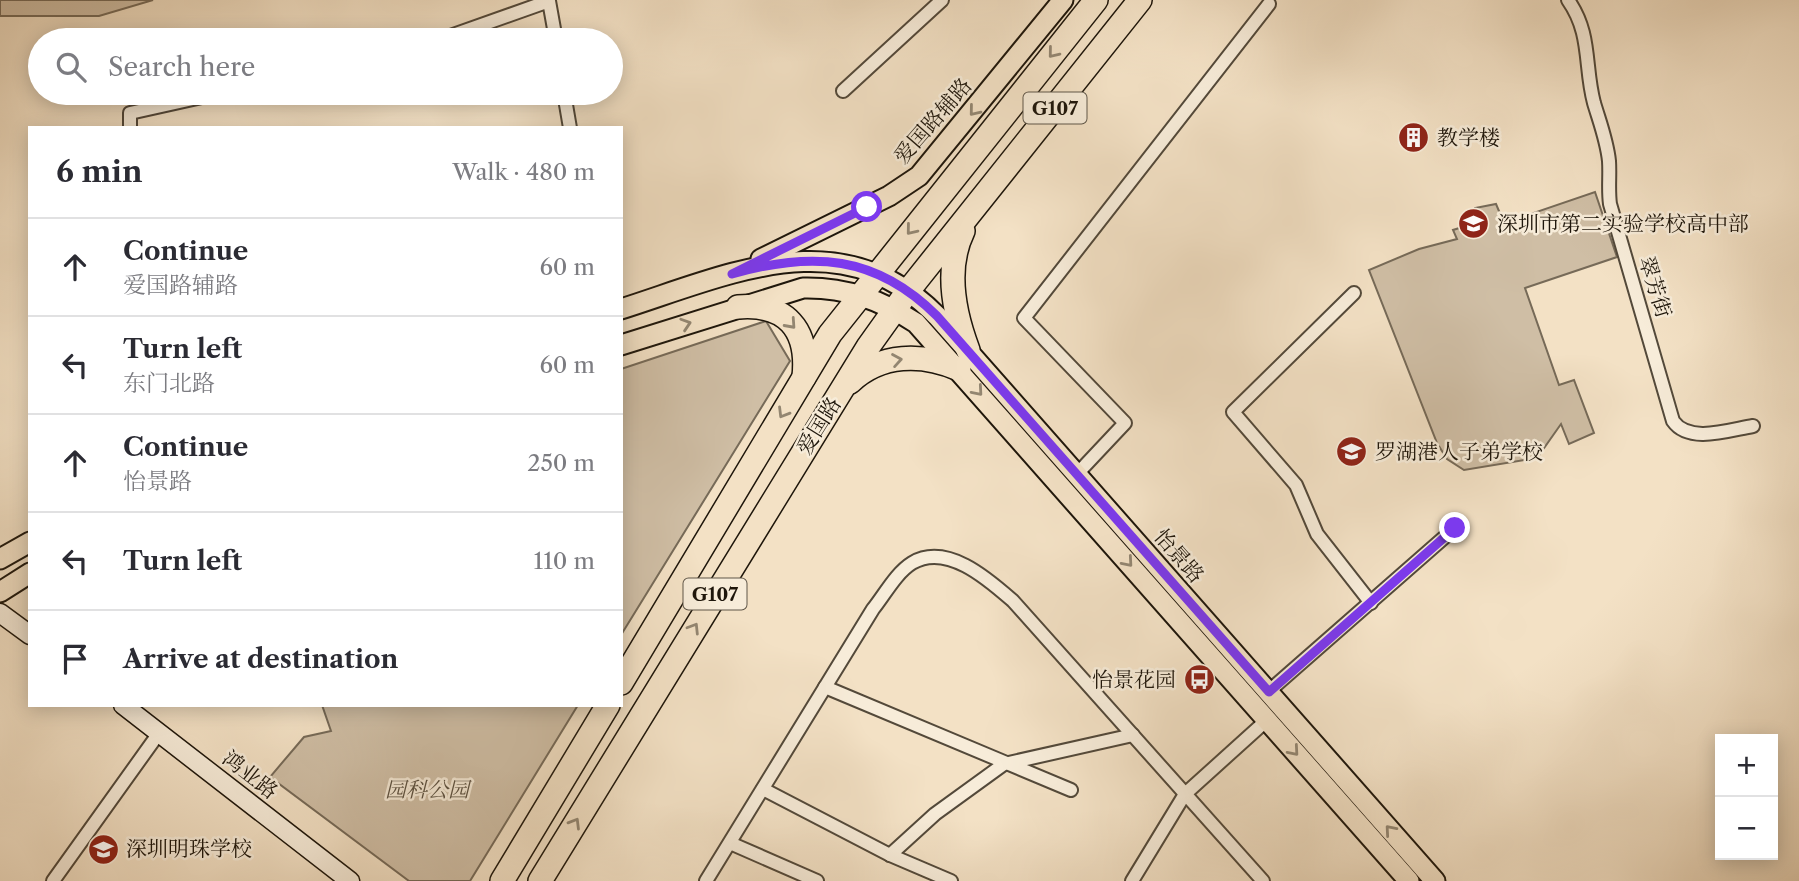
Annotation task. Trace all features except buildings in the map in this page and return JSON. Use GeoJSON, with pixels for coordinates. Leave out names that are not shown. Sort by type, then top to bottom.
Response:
{"type":"FeatureCollection","features":[{"type":"Feature","properties":{"kind":"highway","name":"爱国路"},"geometry":{"type":"LineString","coordinates":[[623,680],[830,334],[1096,0]]}},
{"type":"Feature","properties":{"kind":"highway","name":"爱国路"},"geometry":{"type":"LineString","coordinates":[[540,881],[843,388],[902,300],[1140,0]]}},
{"type":"Feature","properties":{"kind":"highway"},"geometry":{"type":"LineString","coordinates":[[843,388],[859,374],[894,359],[963,359],[953,275],[958,245],[971,216]]}},
{"type":"Feature","properties":{"kind":"highway"},"geometry":{"type":"LineString","coordinates":[[738,307],[766,308],[780,313],[792,323],[804,348],[804,379]]}},
{"type":"Feature","properties":{"kind":"highway"},"geometry":{"type":"LineString","coordinates":[[502,881],[607,707]]}},
{"type":"Feature","properties":{"kind":"main road","name":"爱国路辅路"},"geometry":{"type":"LineString","coordinates":[[732,274],[888,196],[919,176],[1063,0]]}},
{"type":"Feature","properties":{"kind":"main road","name":"怡景路"},"geometry":{"type":"LineString","coordinates":[[732,274],[784,262],[826,260],[855,265],[878,273],[902,300]]}},
{"type":"Feature","properties":{"kind":"main road"},"geometry":{"type":"LineString","coordinates":[[623,308],[732,274]]}},
{"type":"Feature","properties":{"kind":"main road","name":"怡景路"},"geometry":{"type":"LineString","coordinates":[[623,344],[803,288],[823,287],[929,307],[963,359],[1267,720],[1409,881]]}},
{"type":"Feature","properties":{"kind":"main road","name":"怡景路"},"geometry":{"type":"LineString","coordinates":[[963,359],[1077,474],[1435,881]]}},
{"type":"Feature","properties":{"kind":"main road"},"geometry":{"type":"LineString","coordinates":[[0,559],[28,543]]}},
{"type":"Feature","properties":{"kind":"main road"},"geometry":{"type":"LineString","coordinates":[[0,592],[28,574]]}},
{"type":"Feature","properties":{"kind":"street"},"geometry":{"type":"LineString","coordinates":[[842,91],[942,0]]}},
{"type":"Feature","properties":{"kind":"street","name":"翠芳街"},"geometry":{"type":"LineString","coordinates":[[1568,0],[1585,32],[1594,103],[1603,125],[1609,163],[1607,184],[1610,204],[1673,421],[1679,430],[1695,435],[1753,426]]}},
{"type":"Feature","properties":{"kind":"street"},"geometry":{"type":"LineString","coordinates":[[473,28],[549,1],[554,28]]}},
{"type":"Feature","properties":{"kind":"street"},"geometry":{"type":"LineString","coordinates":[[1077,474],[1125,423],[1024,318],[1269,4]]}},
{"type":"Feature","properties":{"kind":"street"},"geometry":{"type":"LineString","coordinates":[[130,126],[131,113],[167,105]]}},
{"type":"Feature","properties":{"kind":"street"},"geometry":{"type":"LineString","coordinates":[[566,105],[570,126]]}},
{"type":"Feature","properties":{"kind":"street"},"geometry":{"type":"LineString","coordinates":[[1354,293],[1233,412],[1296,485],[1317,534],[1371,603]]}},
{"type":"Feature","properties":{"kind":"street"},"geometry":{"type":"LineString","coordinates":[[1269,692],[1455,528]]}},
{"type":"Feature","properties":{"kind":"street"},"geometry":{"type":"LineString","coordinates":[[706,881],[873,608],[912,564],[925,558],[938,558],[956,562],[978,572],[1013,601],[1263,881]]}},
{"type":"Feature","properties":{"kind":"street"},"geometry":{"type":"LineString","coordinates":[[0,613],[28,634]]}},
{"type":"Feature","properties":{"kind":"street"},"geometry":{"type":"LineString","coordinates":[[825,687],[1071,790]]}},
{"type":"Feature","properties":{"kind":"street","name":"鸿业路"},"geometry":{"type":"LineString","coordinates":[[126,707],[350,881]]}},
{"type":"Feature","properties":{"kind":"street"},"geometry":{"type":"LineString","coordinates":[[1132,881],[1185,794],[1267,720]]}},
{"type":"Feature","properties":{"kind":"street"},"geometry":{"type":"LineString","coordinates":[[53,881],[159,733]]}},
{"type":"Feature","properties":{"kind":"street"},"geometry":{"type":"LineString","coordinates":[[890,855],[935,814],[1004,764],[1133,735]]}},
{"type":"Feature","properties":{"kind":"street"},"geometry":{"type":"LineString","coordinates":[[763,789],[890,855],[951,881]]}},
{"type":"Feature","properties":{"kind":"street"},"geometry":{"type":"LineString","coordinates":[[730,843],[817,881]]}},
{"type":"Feature","properties":{"kind":"green space"},"geometry":{"type":"Polygon","coordinates":[[[0,0],[153,0],[99,16],[0,16],[0,0]]]}},
{"type":"Feature","properties":{"kind":"green space"},"geometry":{"type":"Polygon","coordinates":[[[1595,192],[1617,257],[1525,288],[1559,385],[1574,380],[1594,433],[1569,444],[1561,424],[1537,458],[1464,470],[1447,459],[1437,443],[1369,270],[1419,249],[1457,239],[1453,230],[1476,223],[1475,208],[1496,204],[1504,223],[1595,192]]]}},
{"type":"Feature","properties":{"kind":"green space"},"geometry":{"type":"Polygon","coordinates":[[[766,321],[790,361],[623,632],[623,368],[766,321]]]}},
{"type":"Feature","properties":{"kind":"green space","name":"园科公园"},"geometry":{"type":"Polygon","coordinates":[[[323,707],[577,707],[470,881],[409,881],[270,777],[304,737],[331,731],[323,707]]]}},
{"type":"Feature","properties":{"kind":"place","name":"教学楼"},"geometry":{"type":"Point","coordinates":[1414,138]}},
{"type":"Feature","properties":{"kind":"place","name":"深圳市第二实验学校高中部"},"geometry":{"type":"Point","coordinates":[1474,224]}},
{"type":"Feature","properties":{"kind":"place","name":"罗湖港人子弟学校"},"geometry":{"type":"Point","coordinates":[1352,452]}},
{"type":"Feature","properties":{"kind":"place","name":"怡景花园"},"geometry":{"type":"Point","coordinates":[1199,680]}},
{"type":"Feature","properties":{"kind":"place","name":"深圳明珠学校"},"geometry":{"type":"Point","coordinates":[103,849]}},
{"type":"Feature","properties":{"kind":"route"},"geometry":{"type":"LineString","coordinates":[[867,207],[732,274],[784,262],[843,262],[878,273],[929,307],[1269,692],[1455,528]]}}]}
